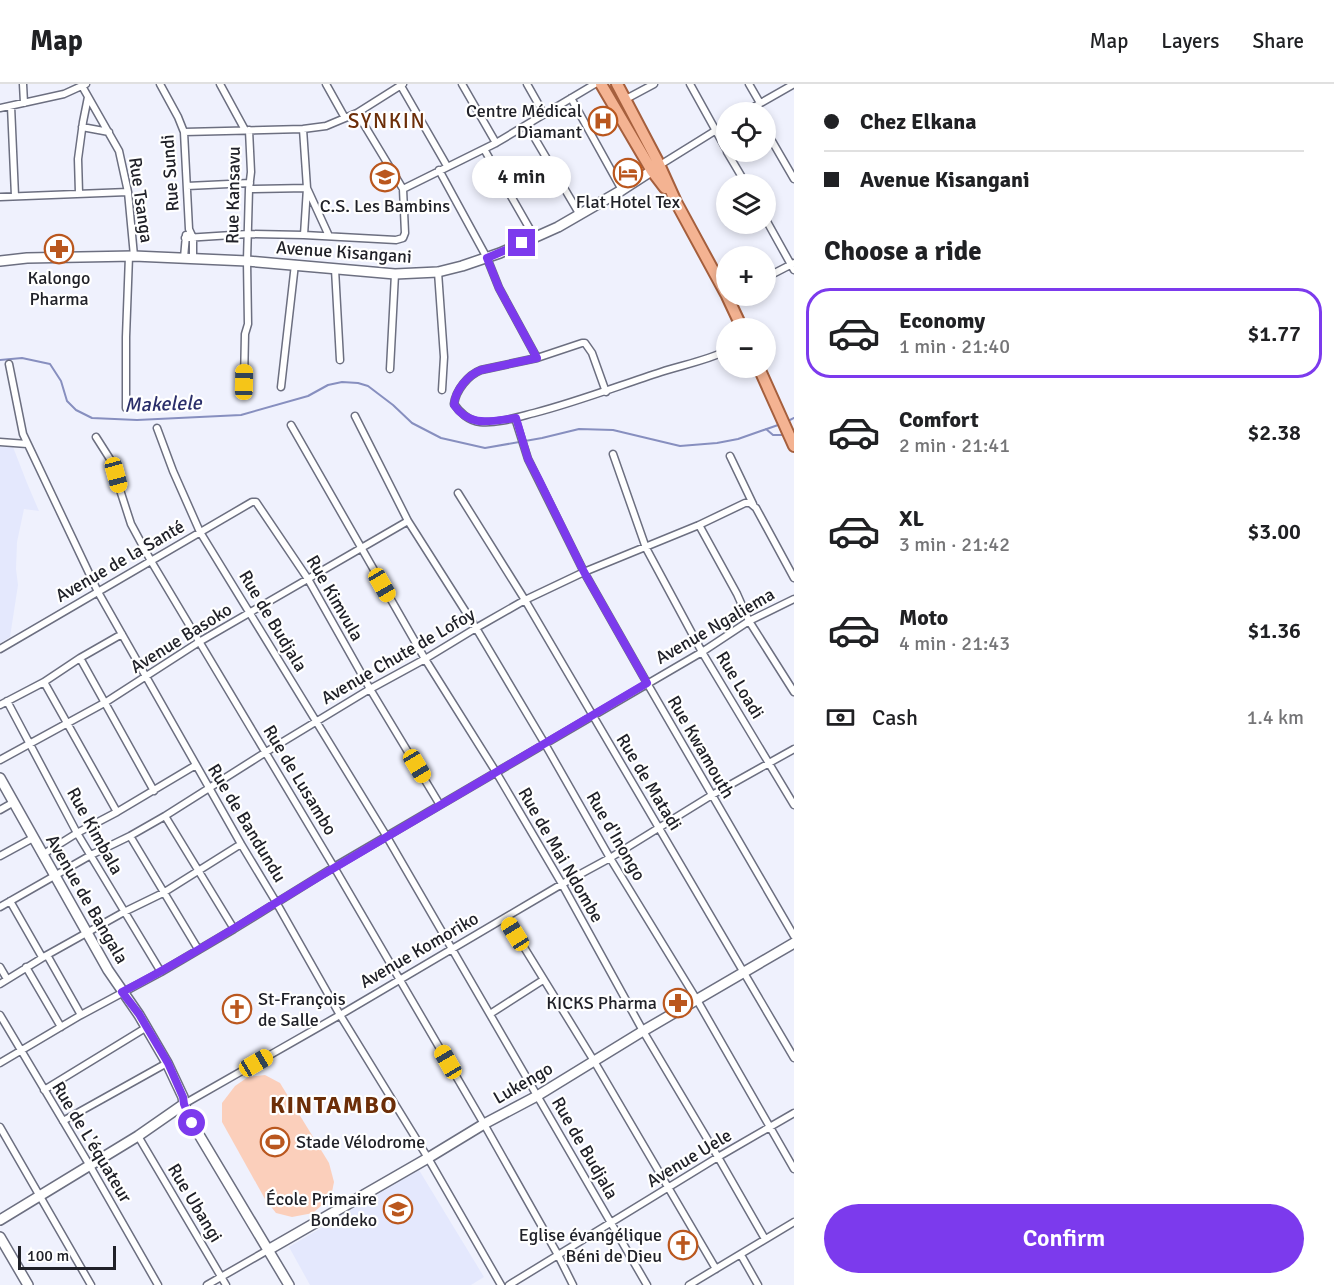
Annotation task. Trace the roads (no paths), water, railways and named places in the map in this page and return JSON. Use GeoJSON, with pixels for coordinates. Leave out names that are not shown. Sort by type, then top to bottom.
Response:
{"type":"FeatureCollection","features":[{"type":"Feature","properties":{"kind":"main road"},"geometry":{"type":"LineString","coordinates":[[601,84],[656,168],[716,274]]}},
{"type":"Feature","properties":{"kind":"main road"},"geometry":{"type":"LineString","coordinates":[[617,84],[626,99],[656,168]]}},
{"type":"Feature","properties":{"kind":"main road"},"geometry":{"type":"LineString","coordinates":[[763,378],[794,446]]}},
{"type":"Feature","properties":{"kind":"street"},"geometry":{"type":"LineString","coordinates":[[23,84],[24,103]]}},
{"type":"Feature","properties":{"kind":"street","name":"Rue Sundi"},"geometry":{"type":"LineString","coordinates":[[160,84],[184,132],[189,229],[193,238],[189,258]]}},
{"type":"Feature","properties":{"kind":"street","name":"Rue Kansavu"},"geometry":{"type":"LineString","coordinates":[[220,84],[247,130],[250,186],[247,261],[248,324],[245,334],[244,382]]}},
{"type":"Feature","properties":{"kind":"street"},"geometry":{"type":"LineString","coordinates":[[326,84],[345,118]]}},
{"type":"Feature","properties":{"kind":"street"},"geometry":{"type":"LineString","coordinates":[[462,84],[496,143]]}},
{"type":"Feature","properties":{"kind":"street"},"geometry":{"type":"LineString","coordinates":[[527,84],[544,114]]}},
{"type":"Feature","properties":{"kind":"street"},"geometry":{"type":"LineString","coordinates":[[403,189],[496,143],[595,84]]}},
{"type":"Feature","properties":{"kind":"street"},"geometry":{"type":"LineString","coordinates":[[626,99],[654,84]]}},
{"type":"Feature","properties":{"kind":"street"},"geometry":{"type":"LineString","coordinates":[[656,168],[716,131],[690,84]]}},
{"type":"Feature","properties":{"kind":"street"},"geometry":{"type":"LineString","coordinates":[[749,84],[759,102]]}},
{"type":"Feature","properties":{"kind":"street"},"geometry":{"type":"LineString","coordinates":[[0,108],[64,94],[84,85]]}},
{"type":"Feature","properties":{"kind":"street","name":"Rue Tsanga"},"geometry":{"type":"LineString","coordinates":[[84,85],[88,97],[119,151],[128,192],[131,256],[126,338],[126,408]]}},
{"type":"Feature","properties":{"kind":"street"},"geometry":{"type":"LineString","coordinates":[[184,132],[303,129],[326,126],[357,113],[402,85],[447,166]]}},
{"type":"Feature","properties":{"kind":"street"},"geometry":{"type":"LineString","coordinates":[[762,102],[793,87]]}},
{"type":"Feature","properties":{"kind":"street"},"geometry":{"type":"LineString","coordinates":[[79,193],[78,159],[88,97]]}},
{"type":"Feature","properties":{"kind":"street"},"geometry":{"type":"LineString","coordinates":[[570,98],[622,190]]}},
{"type":"Feature","properties":{"kind":"street"},"geometry":{"type":"LineString","coordinates":[[11,106],[15,196]]}},
{"type":"Feature","properties":{"kind":"street"},"geometry":{"type":"LineString","coordinates":[[185,238],[248,234],[396,240],[403,238],[405,232],[403,189],[357,113]]}},
{"type":"Feature","properties":{"kind":"street"},"geometry":{"type":"LineString","coordinates":[[527,125],[580,215]]}},
{"type":"Feature","properties":{"kind":"street"},"geometry":{"type":"LineString","coordinates":[[82,127],[109,132]]}},
{"type":"Feature","properties":{"kind":"street"},"geometry":{"type":"LineString","coordinates":[[303,129],[307,188],[304,235]]}},
{"type":"Feature","properties":{"kind":"street"},"geometry":{"type":"LineString","coordinates":[[776,148],[794,179]]}},
{"type":"Feature","properties":{"kind":"street"},"geometry":{"type":"LineString","coordinates":[[484,149],[535,238]]}},
{"type":"Feature","properties":{"kind":"street","name":"Avenue Kisangani"},"geometry":{"type":"LineString","coordinates":[[0,261],[27,258],[131,256],[295,264],[395,274],[438,272],[487,258],[535,238],[580,215],[656,168]]}},
{"type":"Feature","properties":{"kind":"street"},"geometry":{"type":"LineString","coordinates":[[439,170],[487,258],[499,288],[537,358]]}},
{"type":"Feature","properties":{"kind":"street"},"geometry":{"type":"LineString","coordinates":[[187,186],[307,188]]}},
{"type":"Feature","properties":{"kind":"street"},"geometry":{"type":"LineString","coordinates":[[307,188],[329,236]]}},
{"type":"Feature","properties":{"kind":"street"},"geometry":{"type":"LineString","coordinates":[[0,197],[128,192]]}},
{"type":"Feature","properties":{"kind":"street","name":"Rue Sundi"},"geometry":{"type":"LineString","coordinates":[[189,229],[185,238],[189,258]]}},
{"type":"Feature","properties":{"kind":"street"},"geometry":{"type":"LineString","coordinates":[[774,234],[793,266],[776,273]]}},
{"type":"Feature","properties":{"kind":"street"},"geometry":{"type":"LineString","coordinates":[[281,387],[295,264]]}},
{"type":"Feature","properties":{"kind":"street"},"geometry":{"type":"LineString","coordinates":[[335,268],[340,360]]}},
{"type":"Feature","properties":{"kind":"street"},"geometry":{"type":"LineString","coordinates":[[438,272],[444,357],[442,390]]}},
{"type":"Feature","properties":{"kind":"street"},"geometry":{"type":"LineString","coordinates":[[390,369],[395,274]]}},
{"type":"Feature","properties":{"kind":"street"},"geometry":{"type":"LineString","coordinates":[[606,392],[592,353],[585,343],[582,343],[537,358],[474,373],[469,376],[454,402],[460,412],[476,421],[516,418],[565,405],[606,392],[669,370],[716,356]]}},
{"type":"Feature","properties":{"kind":"street","name":"Rue de Bandundu"},"geometry":{"type":"LineString","coordinates":[[9,364],[23,434],[98,592],[208,788],[340,1015],[428,1158],[501,1285]]}},
{"type":"Feature","properties":{"kind":"street","name":"Rue d'Inongo"},"geometry":{"type":"LineString","coordinates":[[355,416],[408,521],[476,628],[794,1168]]}},
{"type":"Feature","properties":{"kind":"street","name":"Rue Kwamouth"},"geometry":{"type":"LineString","coordinates":[[516,418],[528,459],[584,572],[794,936]]}},
{"type":"Feature","properties":{"kind":"street","name":"Rue de Mai Ndombe"},"geometry":{"type":"LineString","coordinates":[[291,425],[425,659],[496,772],[643,1031],[765,1239]]}},
{"type":"Feature","properties":{"kind":"street","name":"Rue de Budjala"},"geometry":{"type":"LineString","coordinates":[[158,428],[173,471],[200,532],[387,837],[647,1285]]}},
{"type":"Feature","properties":{"kind":"street","name":"Rue de Lusambo"},"geometry":{"type":"LineString","coordinates":[[96,437],[110,459],[128,517],[151,561],[484,1124],[573,1285]]}},
{"type":"Feature","properties":{"kind":"street"},"geometry":{"type":"LineString","coordinates":[[0,442],[27,444]]}},
{"type":"Feature","properties":{"kind":"street","name":"Rue Loadi"},"geometry":{"type":"LineString","coordinates":[[613,454],[646,548],[702,652],[794,805]]}},
{"type":"Feature","properties":{"kind":"street"},"geometry":{"type":"LineString","coordinates":[[730,456],[794,578]]}},
{"type":"Feature","properties":{"kind":"street","name":"Rue de Matadi"},"geometry":{"type":"LineString","coordinates":[[458,492],[525,600],[794,1058]]}},
{"type":"Feature","properties":{"kind":"street","name":"Avenue de la Santé"},"geometry":{"type":"LineString","coordinates":[[0,649],[252,502],[256,502]]}},
{"type":"Feature","properties":{"kind":"street","name":"Rue Kimvula"},"geometry":{"type":"LineString","coordinates":[[256,502],[308,579],[370,689],[440,805]]}},
{"type":"Feature","properties":{"kind":"street","name":"Avenue Chute de Lofoy"},"geometry":{"type":"LineString","coordinates":[[0,907],[165,816],[370,689],[525,600],[584,572],[646,548],[745,503],[754,505]]}},
{"type":"Feature","properties":{"kind":"street","name":"Avenue Basoko"},"geometry":{"type":"LineString","coordinates":[[0,760],[106,702],[199,642],[408,521]]}},
{"type":"Feature","properties":{"kind":"street"},"geometry":{"type":"LineString","coordinates":[[699,525],[737,594],[749,621],[794,692]]}},
{"type":"Feature","properties":{"kind":"street","name":"Avenue Ngaliema"},"geometry":{"type":"LineString","coordinates":[[0,1063],[234,929],[334,867],[702,652],[749,621],[794,599]]}},
{"type":"Feature","properties":{"kind":"street"},"geometry":{"type":"LineString","coordinates":[[0,705],[44,682],[122,634]]}},
{"type":"Feature","properties":{"kind":"street"},"geometry":{"type":"LineString","coordinates":[[80,658],[154,790]]}},
{"type":"Feature","properties":{"kind":"street"},"geometry":{"type":"LineString","coordinates":[[44,682],[117,812]]}},
{"type":"Feature","properties":{"kind":"street","name":"Rue Kimbala"},"geometry":{"type":"LineString","coordinates":[[7,701],[78,833],[161,972]]}},
{"type":"Feature","properties":{"kind":"street","name":"Avenue Komoriko"},"geometry":{"type":"LineString","coordinates":[[0,1220],[138,1136],[184,1104],[794,749]]}},
{"type":"Feature","properties":{"kind":"street"},"geometry":{"type":"LineString","coordinates":[[42,855],[195,765]]}},
{"type":"Feature","properties":{"kind":"street","name":"Avenue de Bangala"},"geometry":{"type":"LineString","coordinates":[[0,778],[87,933],[168,1063],[192,1123],[289,1285]]}},
{"type":"Feature","properties":{"kind":"street"},"geometry":{"type":"LineString","coordinates":[[0,810],[14,802]]}},
{"type":"Feature","properties":{"kind":"street"},"geometry":{"type":"LineString","coordinates":[[165,816],[234,929]]}},
{"type":"Feature","properties":{"kind":"street"},"geometry":{"type":"LineString","coordinates":[[130,836],[198,949]]}},
{"type":"Feature","properties":{"kind":"street"},"geometry":{"type":"LineString","coordinates":[[0,856],[33,838]]}},
{"type":"Feature","properties":{"kind":"street"},"geometry":{"type":"LineString","coordinates":[[0,984],[45,956],[163,893],[241,844]]}},
{"type":"Feature","properties":{"kind":"street"},"geometry":{"type":"LineString","coordinates":[[9,901],[81,1015]]}},
{"type":"Feature","properties":{"kind":"street"},"geometry":{"type":"LineString","coordinates":[[506,918],[594,1061],[716,1269]]}},
{"type":"Feature","properties":{"kind":"street","name":"Lukengo"},"geometry":{"type":"LineString","coordinates":[[268,1250],[484,1124],[537,1096],[794,943]]}},
{"type":"Feature","properties":{"kind":"street"},"geometry":{"type":"LineString","coordinates":[[0,967],[7,979]]}},
{"type":"Feature","properties":{"kind":"street"},"geometry":{"type":"LineString","coordinates":[[26,967],[61,1027]]}},
{"type":"Feature","properties":{"kind":"street"},"geometry":{"type":"LineString","coordinates":[[490,1014],[543,980]]}},
{"type":"Feature","properties":{"kind":"street","name":"Rue de L'équateur"},"geometry":{"type":"LineString","coordinates":[[0,1015],[158,1285]]}},
{"type":"Feature","properties":{"kind":"street"},"geometry":{"type":"LineString","coordinates":[[44,1090],[147,1027]]}},
{"type":"Feature","properties":{"kind":"street"},"geometry":{"type":"LineString","coordinates":[[63,1121],[168,1063]]}},
{"type":"Feature","properties":{"kind":"street","name":"Avenue Uele"},"geometry":{"type":"LineString","coordinates":[[508,1285],[794,1113]]}},
{"type":"Feature","properties":{"kind":"street"},"geometry":{"type":"LineString","coordinates":[[0,1127],[91,1285]]}},
{"type":"Feature","properties":{"kind":"street","name":"Rue Ubangi"},"geometry":{"type":"LineString","coordinates":[[138,1136],[226,1285]]}},
{"type":"Feature","properties":{"kind":"street"},"geometry":{"type":"LineString","coordinates":[[689,1285],[794,1222]]}},
{"type":"Feature","properties":{"kind":"street"},"geometry":{"type":"LineString","coordinates":[[0,1237],[28,1285]]}},
{"type":"Feature","properties":{"kind":"street"},"geometry":{"type":"LineString","coordinates":[[207,1285],[268,1250]]}},
{"type":"Feature","properties":{"kind":"street"},"geometry":{"type":"LineString","coordinates":[[741,1255],[758,1285]]}},
{"type":"Feature","properties":{"kind":"waterway","name":"Makelele"},"geometry":{"type":"LineString","coordinates":[[0,360],[22,358],[50,364],[61,381],[67,401],[76,410],[92,418],[137,420],[241,415],[308,396],[328,385],[342,382],[368,386],[412,423],[441,438],[485,448],[579,429],[613,430],[680,446],[738,439],[781,424]]}},
{"type":"Feature","properties":{"kind":"waterway","name":"Makelele"},"geometry":{"type":"LineString","coordinates":[[786,422],[794,418]]}},
{"type":"Feature","properties":{"kind":"waterway"},"geometry":{"type":"LineString","coordinates":[[766,429],[773,435],[785,435]]}},
{"type":"Feature","properties":{"kind":"place","name":"Centre Médical Diamant"},"geometry":{"type":"Point","coordinates":[603,121]}},
{"type":"Feature","properties":{"kind":"place","name":"Flat Hotel Tex"},"geometry":{"type":"Point","coordinates":[628,173]}},
{"type":"Feature","properties":{"kind":"place","name":"C.S. Les Bambins"},"geometry":{"type":"Point","coordinates":[385,177]}},
{"type":"Feature","properties":{"kind":"place","name":"Kalongo Pharma"},"geometry":{"type":"Point","coordinates":[59,249]}},
{"type":"Feature","properties":{"kind":"place","name":"KICKS Pharma"},"geometry":{"type":"Point","coordinates":[678,1003]}},
{"type":"Feature","properties":{"kind":"place","name":"St-François de Salle"},"geometry":{"type":"Point","coordinates":[237,1009]}},
{"type":"Feature","properties":{"kind":"place","name":"Stade Vélodrome"},"geometry":{"type":"Point","coordinates":[275,1142]}},
{"type":"Feature","properties":{"kind":"place","name":"École Primaire Bondeko"},"geometry":{"type":"Point","coordinates":[398,1209]}},
{"type":"Feature","properties":{"kind":"place","name":"Eglise évangélique Béni de Dieu"},"geometry":{"type":"Point","coordinates":[683,1245]}},
{"type":"Feature","properties":{"kind":"district","name":"SYNKIN"},"geometry":{"type":"Point","coordinates":[387,121]}},
{"type":"Feature","properties":{"kind":"district","name":"KINTAMBO"},"geometry":{"type":"Point","coordinates":[334,1105]}}]}
